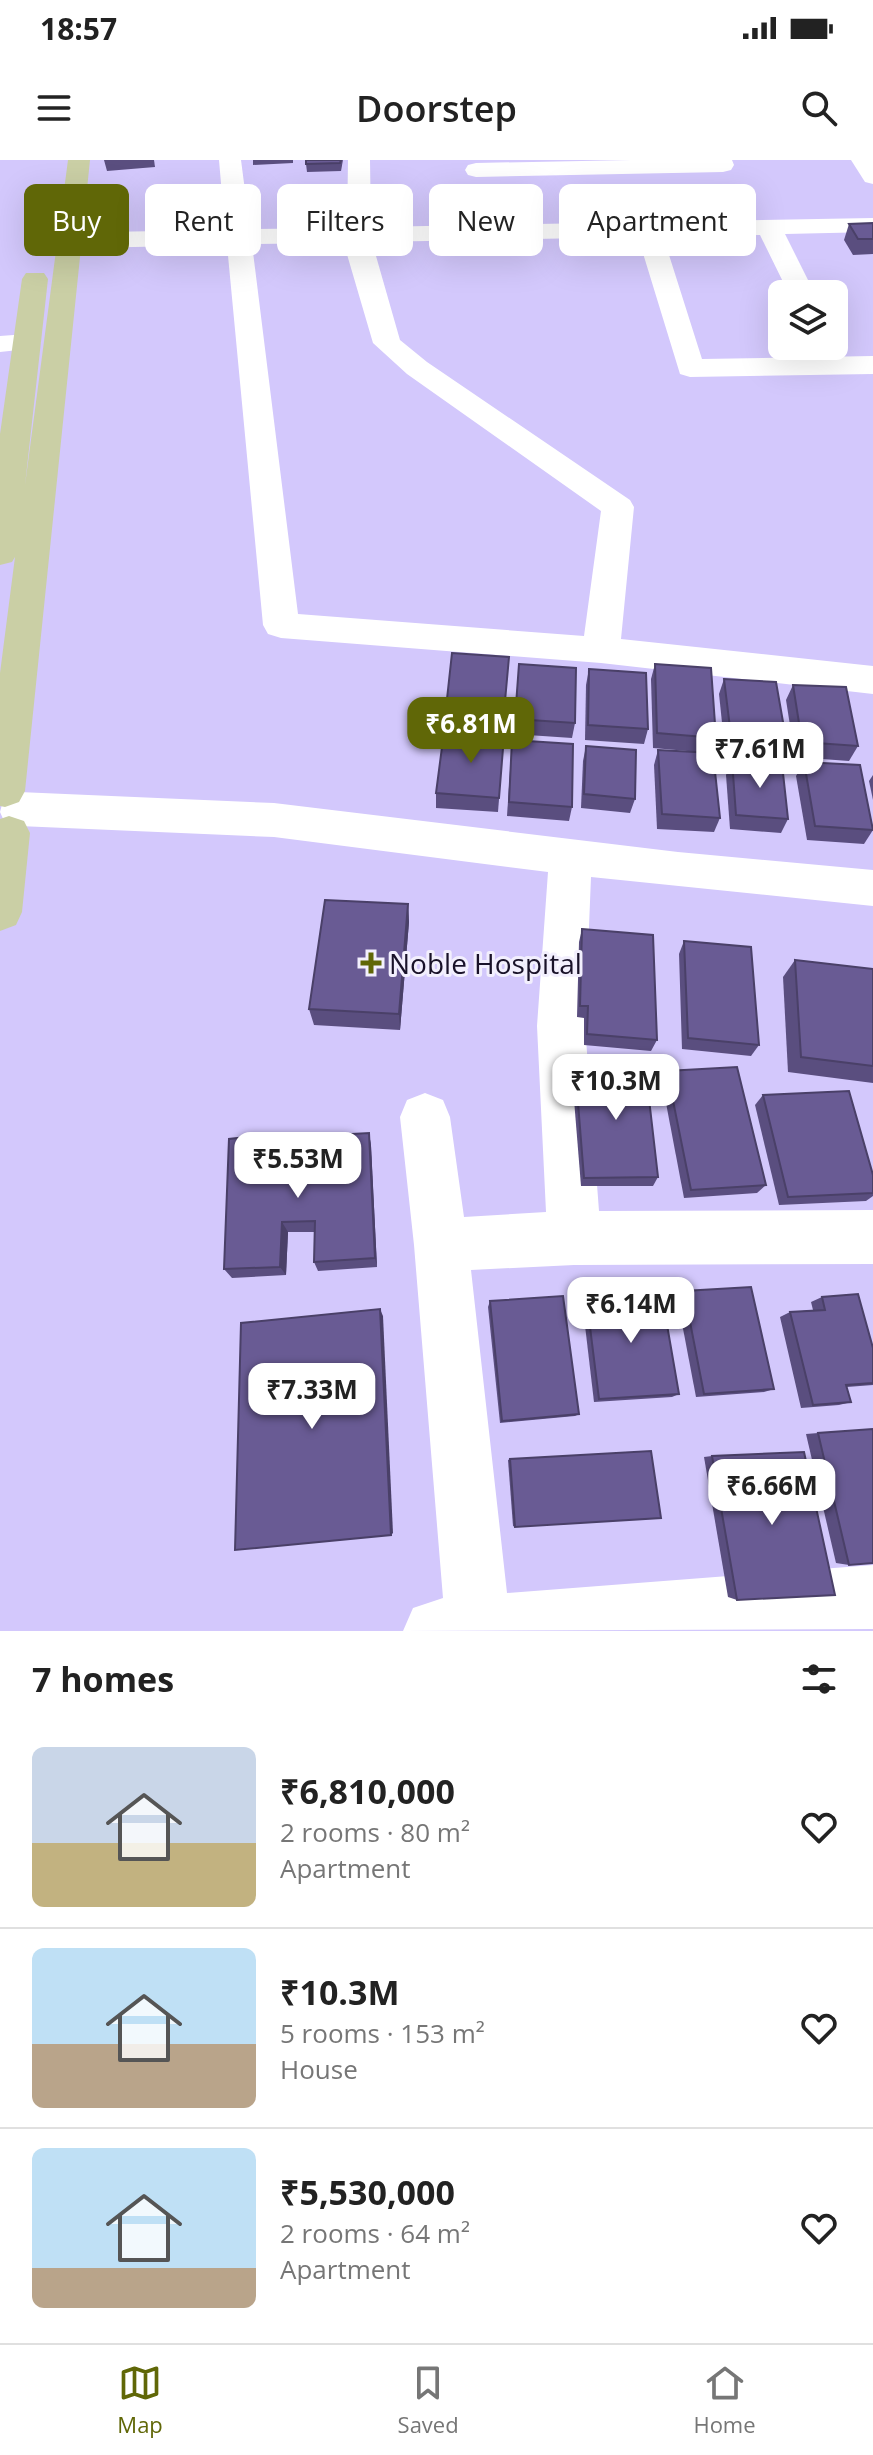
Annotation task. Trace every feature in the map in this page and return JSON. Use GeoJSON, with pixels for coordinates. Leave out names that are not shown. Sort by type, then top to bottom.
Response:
{"type":"FeatureCollection","features":[{"type":"Feature","properties":{"kind":"main road"},"geometry":{"type":"LineString","coordinates":[[70,184],[79,160]]}},
{"type":"Feature","properties":{"kind":"main road"},"geometry":{"type":"LineString","coordinates":[[0,554],[14,343],[43,256]]}},
{"type":"Feature","properties":{"kind":"main road"},"geometry":{"type":"LineString","coordinates":[[0,912],[49,256]]}},
{"type":"Feature","properties":{"kind":"street"},"geometry":{"type":"LineString","coordinates":[[230,160],[232,184]]}},
{"type":"Feature","properties":{"kind":"street"},"geometry":{"type":"LineString","coordinates":[[359,160],[359,184]]}},
{"type":"Feature","properties":{"kind":"street"},"geometry":{"type":"LineString","coordinates":[[476,165],[723,165],[721,160]]}},
{"type":"Feature","properties":{"kind":"street"},"geometry":{"type":"LineString","coordinates":[[862,160],[873,177]]}},
{"type":"Feature","properties":{"kind":"street"},"geometry":{"type":"LineString","coordinates":[[756,227],[873,225]]}},
{"type":"Feature","properties":{"kind":"street"},"geometry":{"type":"LineString","coordinates":[[769,227],[795,280]]}},
{"type":"Feature","properties":{"kind":"street"},"geometry":{"type":"LineString","coordinates":[[240,256],[281,625],[601,650],[873,680]]}},
{"type":"Feature","properties":{"kind":"street"},"geometry":{"type":"LineString","coordinates":[[361,256],[387,343],[417,368],[618,507],[601,650]]}},
{"type":"Feature","properties":{"kind":"street"},"geometry":{"type":"LineString","coordinates":[[656,256],[690,368],[785,360]]}},
{"type":"Feature","properties":{"kind":"street"},"geometry":{"type":"LineString","coordinates":[[848,359],[873,365]]}},
{"type":"Feature","properties":{"kind":"street"},"geometry":{"type":"LineString","coordinates":[[6,812],[274,820],[678,870],[873,888]]}},
{"type":"Feature","properties":{"kind":"street"},"geometry":{"type":"LineString","coordinates":[[570,857],[561,1026],[574,1238]]}},
{"type":"Feature","properties":{"kind":"street"},"geometry":{"type":"LineString","coordinates":[[425,1117],[441,1245],[457,1630],[864,1609]]}},
{"type":"Feature","properties":{"kind":"street"},"geometry":{"type":"LineString","coordinates":[[441,1245],[574,1238],[873,1237]]}},
{"type":"Feature","properties":{"kind":"building"},"geometry":{"type":"Polygon","coordinates":[[[306,160],[341,160],[340,163],[306,164],[306,160]]]}},
{"type":"Feature","properties":{"kind":"building"},"geometry":{"type":"Polygon","coordinates":[[[873,223],[873,239],[858,239],[849,224],[873,223]]]}},
{"type":"Feature","properties":{"kind":"building"},"geometry":{"type":"Polygon","coordinates":[[[452,653],[509,657],[504,712],[446,708],[452,653]]]}},
{"type":"Feature","properties":{"kind":"building"},"geometry":{"type":"Polygon","coordinates":[[[519,664],[576,668],[575,723],[515,719],[519,664]]]}},
{"type":"Feature","properties":{"kind":"building"},"geometry":{"type":"Polygon","coordinates":[[[655,664],[711,668],[716,738],[657,733],[655,664]]]}},
{"type":"Feature","properties":{"kind":"building"},"geometry":{"type":"Polygon","coordinates":[[[589,669],[646,673],[648,729],[588,725],[589,669]]]}},
{"type":"Feature","properties":{"kind":"building"},"geometry":{"type":"Polygon","coordinates":[[[724,679],[776,682],[786,739],[731,736],[724,679]]]}},
{"type":"Feature","properties":{"kind":"building"},"geometry":{"type":"Polygon","coordinates":[[[793,685],[846,687],[858,746],[802,742],[793,685]]]}},
{"type":"Feature","properties":{"kind":"building"},"geometry":{"type":"Polygon","coordinates":[[[444,732],[504,736],[499,798],[436,793],[444,732]]]}},
{"type":"Feature","properties":{"kind":"building"},"geometry":{"type":"Polygon","coordinates":[[[512,740],[573,744],[572,807],[509,802],[512,740]]]}},
{"type":"Feature","properties":{"kind":"building"},"geometry":{"type":"Polygon","coordinates":[[[586,746],[636,750],[635,799],[584,794],[586,746]]]}},
{"type":"Feature","properties":{"kind":"building"},"geometry":{"type":"Polygon","coordinates":[[[658,750],[713,753],[720,818],[662,814],[658,750]]]}},
{"type":"Feature","properties":{"kind":"building"},"geometry":{"type":"Polygon","coordinates":[[[732,760],[782,764],[788,819],[736,815],[732,760]]]}},
{"type":"Feature","properties":{"kind":"building"},"geometry":{"type":"Polygon","coordinates":[[[804,762],[860,765],[873,830],[815,826],[804,762]]]}},
{"type":"Feature","properties":{"kind":"building"},"geometry":{"type":"Polygon","coordinates":[[[325,900],[408,904],[399,1014],[309,1009],[325,900]]]}},
{"type":"Feature","properties":{"kind":"building"},"geometry":{"type":"Polygon","coordinates":[[[582,929],[653,935],[657,1040],[587,1034],[588,1006],[580,1006],[582,929]]]}},
{"type":"Feature","properties":{"kind":"building"},"geometry":{"type":"Polygon","coordinates":[[[684,941],[751,947],[759,1045],[688,1038],[684,941]]]}},
{"type":"Feature","properties":{"kind":"building"},"geometry":{"type":"Polygon","coordinates":[[[795,960],[873,969],[873,1066],[801,1057],[795,960]]]}},
{"type":"Feature","properties":{"kind":"building"},"geometry":{"type":"Polygon","coordinates":[[[645,1064],[658,1177],[584,1178],[575,1065],[645,1064]]]}},
{"type":"Feature","properties":{"kind":"building"},"geometry":{"type":"Polygon","coordinates":[[[737,1067],[766,1185],[691,1190],[667,1071],[737,1067]]]}},
{"type":"Feature","properties":{"kind":"building"},"geometry":{"type":"Polygon","coordinates":[[[849,1091],[873,1175],[873,1193],[788,1197],[763,1095],[849,1091]]]}},
{"type":"Feature","properties":{"kind":"building"},"geometry":{"type":"Polygon","coordinates":[[[283,1133],[283,1177],[315,1175],[316,1136],[369,1133],[375,1258],[314,1262],[315,1221],[282,1222],[280,1267],[224,1269],[229,1139],[283,1133]]]}},
{"type":"Feature","properties":{"kind":"building"},"geometry":{"type":"Polygon","coordinates":[[[751,1287],[774,1389],[704,1394],[684,1291],[751,1287]]]}},
{"type":"Feature","properties":{"kind":"building"},"geometry":{"type":"Polygon","coordinates":[[[661,1290],[679,1394],[599,1399],[586,1295],[661,1290]]]}},
{"type":"Feature","properties":{"kind":"building"},"geometry":{"type":"Polygon","coordinates":[[[858,1294],[873,1348],[873,1383],[846,1385],[851,1402],[813,1405],[790,1312],[825,1310],[822,1297],[858,1294]]]}},
{"type":"Feature","properties":{"kind":"building"},"geometry":{"type":"Polygon","coordinates":[[[563,1296],[579,1414],[502,1421],[490,1301],[563,1296]]]}},
{"type":"Feature","properties":{"kind":"building"},"geometry":{"type":"Polygon","coordinates":[[[380,1309],[391,1535],[235,1550],[241,1323],[380,1309]]]}},
{"type":"Feature","properties":{"kind":"building"},"geometry":{"type":"Polygon","coordinates":[[[873,1429],[873,1563],[849,1565],[818,1433],[873,1429]]]}},
{"type":"Feature","properties":{"kind":"building"},"geometry":{"type":"Polygon","coordinates":[[[651,1451],[661,1518],[515,1527],[510,1459],[651,1451]]]}},
{"type":"Feature","properties":{"kind":"building"},"geometry":{"type":"Polygon","coordinates":[[[804,1452],[835,1595],[737,1600],[712,1456],[804,1452]]]}},
{"type":"Feature","properties":{"kind":"place","name":"Noble Hospital"},"geometry":{"type":"Point","coordinates":[371,963]}}]}
